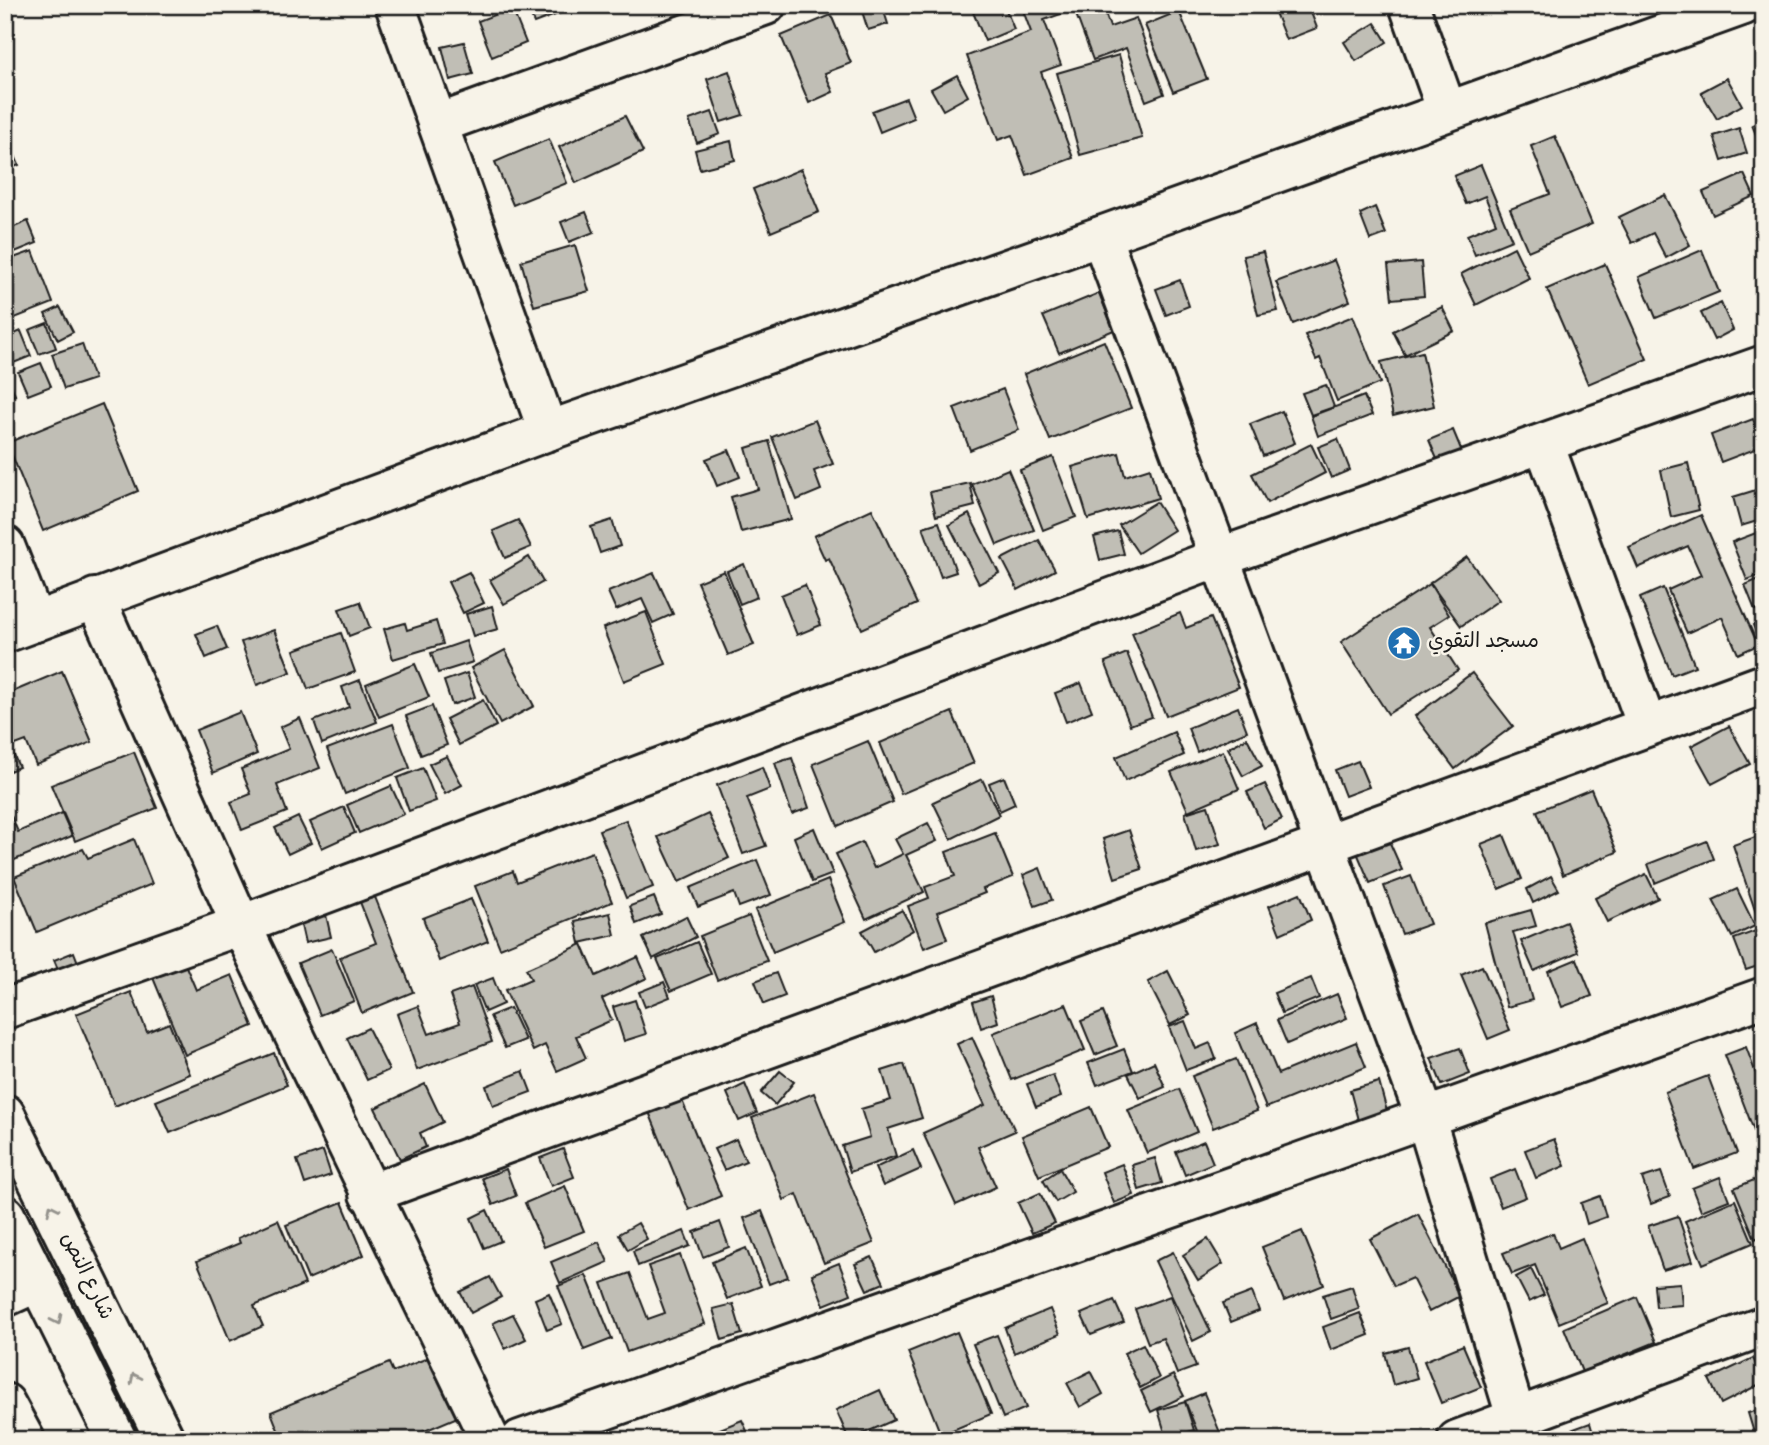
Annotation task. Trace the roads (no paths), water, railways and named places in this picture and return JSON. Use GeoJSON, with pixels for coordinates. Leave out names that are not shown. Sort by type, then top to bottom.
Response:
{"type":"FeatureCollection","features":[{"type":"Feature","properties":{"kind":"street"},"geometry":{"type":"LineString","coordinates":[[395,5],[548,431]]}},
{"type":"Feature","properties":{"kind":"street"},"geometry":{"type":"LineString","coordinates":[[438,124],[766,5]]}},
{"type":"Feature","properties":{"kind":"street"},"geometry":{"type":"LineString","coordinates":[[1409,5],[1447,111]]}},
{"type":"Feature","properties":{"kind":"street"},"geometry":{"type":"LineString","coordinates":[[5,546],[20,627],[548,431],[1744,5]]}},
{"type":"Feature","properties":{"kind":"street"},"geometry":{"type":"LineString","coordinates":[[1101,236],[1426,1119],[1519,1429]]}},
{"type":"Feature","properties":{"kind":"street"},"geometry":{"type":"LineString","coordinates":[[5,1009],[241,925],[1218,558],[1764,365]]}},
{"type":"Feature","properties":{"kind":"street"},"geometry":{"type":"LineString","coordinates":[[1544,444],[1647,726]]}},
{"type":"Feature","properties":{"kind":"street"},"geometry":{"type":"LineString","coordinates":[[95,598],[241,925],[490,1440]]}},
{"type":"Feature","properties":{"kind":"street"},"geometry":{"type":"LineString","coordinates":[[369,1194],[1764,684]]}},
{"type":"Feature","properties":{"kind":"street"},"geometry":{"type":"LineString","coordinates":[[520,1440],[1764,997]]}},
{"type":"Feature","properties":{"kind":"street","name":"شارع النص"},"geometry":{"type":"LineString","coordinates":[[5,1114],[164,1440]]}},
{"type":"Feature","properties":{"kind":"street","name":"شارع النص"},"geometry":{"type":"LineString","coordinates":[[5,1215],[22,1290],[117,1440]]}},
{"type":"Feature","properties":{"kind":"street"},"geometry":{"type":"LineString","coordinates":[[1457,1440],[1519,1429],[1764,1326]]}},
{"type":"Feature","properties":{"kind":"street"},"geometry":{"type":"LineString","coordinates":[[5,1403],[24,1440]]}},
{"type":"Feature","properties":{"kind":"place","name":"مسجد التقوي"},"geometry":{"type":"Point","coordinates":[1404,643]}}]}
